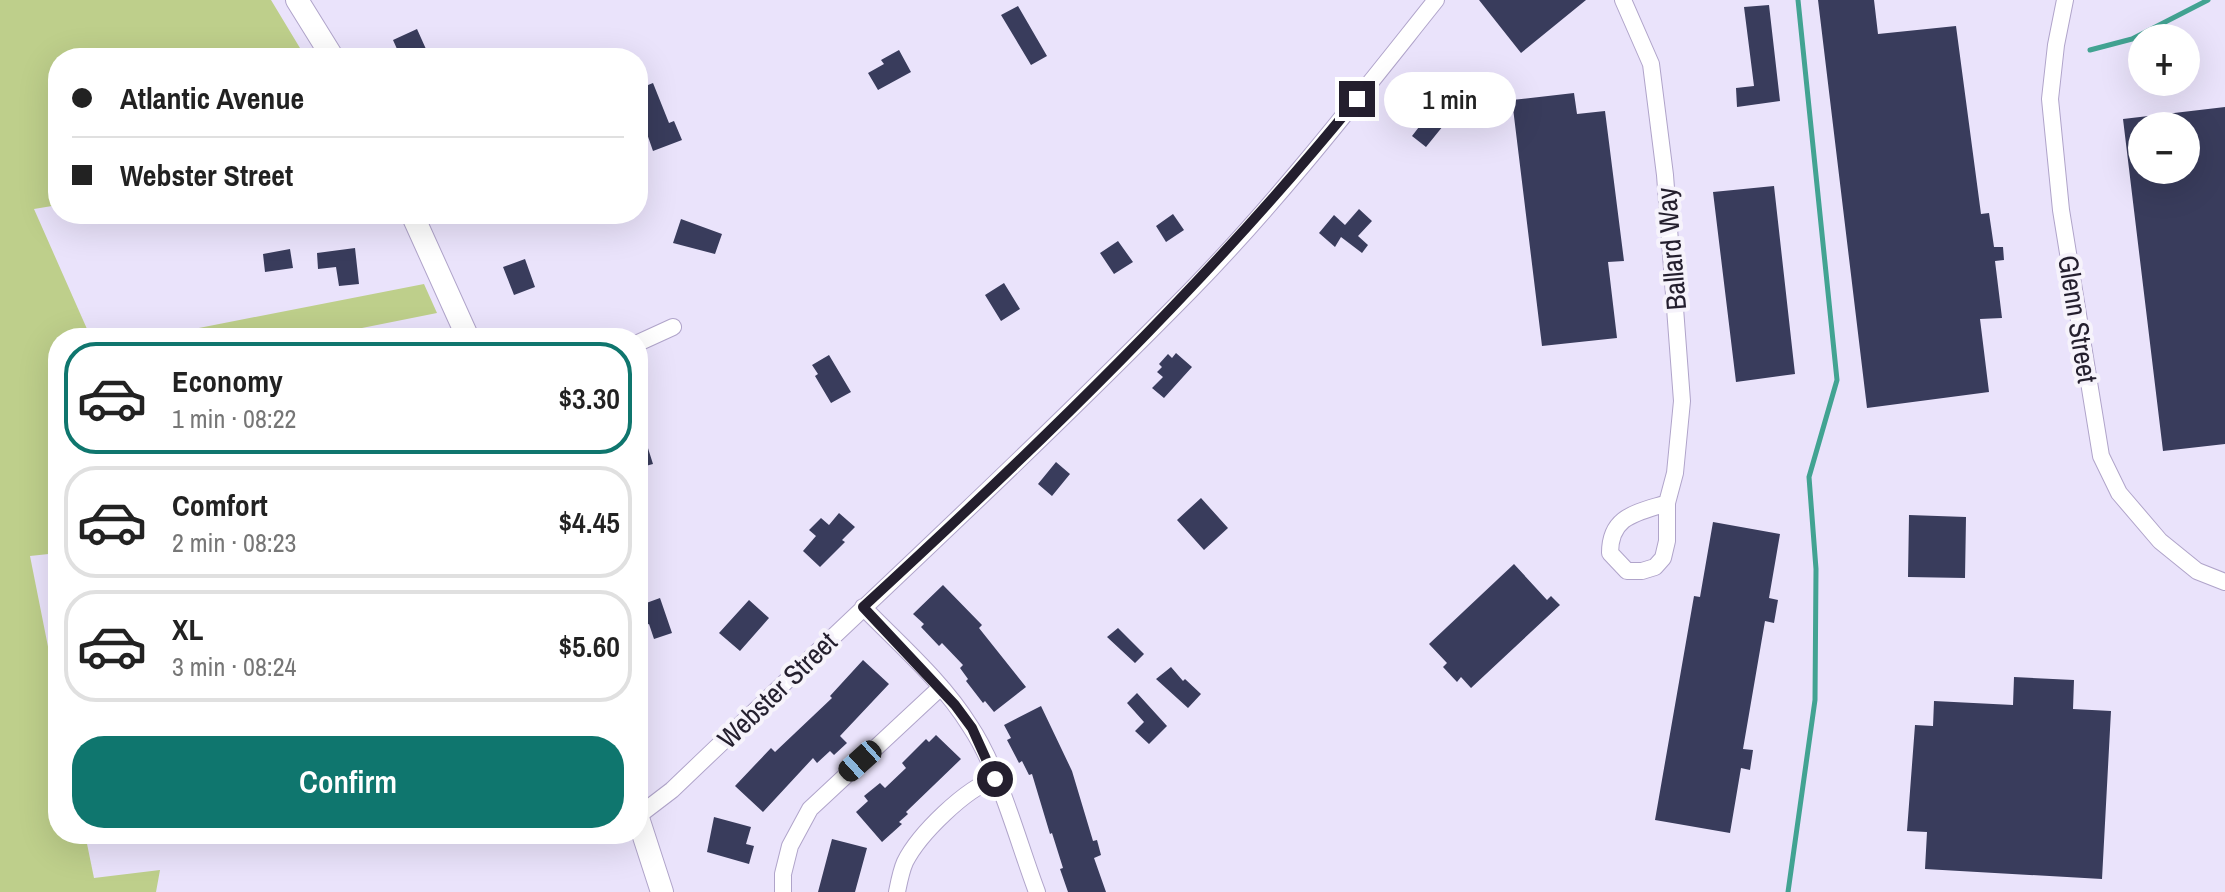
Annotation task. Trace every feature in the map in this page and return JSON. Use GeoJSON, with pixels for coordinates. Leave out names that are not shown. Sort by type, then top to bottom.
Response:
{"type":"FeatureCollection","features":[{"type":"Feature","properties":{"kind":"main road"},"geometry":{"type":"LineString","coordinates":[[297,0],[327,48]]}},
{"type":"Feature","properties":{"kind":"main road"},"geometry":{"type":"LineString","coordinates":[[417,224],[463,328]]}},
{"type":"Feature","properties":{"kind":"main road"},"geometry":{"type":"LineString","coordinates":[[647,844],[662,892]]}},
{"type":"Feature","properties":{"kind":"street","name":"Webster Street"},"geometry":{"type":"LineString","coordinates":[[648,809],[672,790],[966,512],[1192,290],[1301,168],[1436,0]]}},
{"type":"Feature","properties":{"kind":"street","name":"Ballard Way"},"geometry":{"type":"LineString","coordinates":[[1623,0],[1651,64],[1666,186],[1682,401],[1675,473],[1667,503],[1667,541],[1663,558],[1655,567],[1627,571],[1610,553],[1610,537],[1615,527],[1627,518],[1667,503]]}},
{"type":"Feature","properties":{"kind":"street","name":"Glenn Street"},"geometry":{"type":"LineString","coordinates":[[2065,0],[2050,99],[2061,210],[2101,456],[2119,493],[2160,541],[2197,571],[2225,582]]}},
{"type":"Feature","properties":{"kind":"street"},"geometry":{"type":"LineString","coordinates":[[648,338],[673,327]]}},
{"type":"Feature","properties":{"kind":"street"},"geometry":{"type":"LineString","coordinates":[[863,607],[941,687],[972,728],[995,779],[1037,892]]}},
{"type":"Feature","properties":{"kind":"street"},"geometry":{"type":"LineString","coordinates":[[783,892],[786,859],[795,833],[810,809],[941,687]]}},
{"type":"Feature","properties":{"kind":"street"},"geometry":{"type":"LineString","coordinates":[[897,892],[904,864],[915,846],[968,791],[995,779]]}},
{"type":"Feature","properties":{"kind":"green space"},"geometry":{"type":"Polygon","coordinates":[[[0,0],[271,0],[300,48],[48,48],[48,207],[34,209],[87,328],[48,328],[48,554],[30,556],[48,647],[48,844],[87,844],[94,878],[160,870],[156,892],[0,892],[0,0]]]}},
{"type":"Feature","properties":{"kind":"green space"},"geometry":{"type":"Polygon","coordinates":[[[424,284],[437,313],[362,328],[199,328],[424,284]]]}},
{"type":"Feature","properties":{"kind":"building"},"geometry":{"type":"Polygon","coordinates":[[[1479,0],[1586,0],[1521,53],[1479,0]]]}},
{"type":"Feature","properties":{"kind":"building"},"geometry":{"type":"Polygon","coordinates":[[[1818,0],[1874,0],[1878,34],[1956,26],[1981,214],[1989,213],[1994,247],[2003,247],[2004,260],[1995,261],[2002,318],[1980,319],[1989,392],[1867,408],[1818,0]]]}},
{"type":"Feature","properties":{"kind":"building"},"geometry":{"type":"Polygon","coordinates":[[[1769,5],[1780,101],[1737,107],[1736,88],[1754,86],[1744,7],[1769,5]]]}},
{"type":"Feature","properties":{"kind":"building"},"geometry":{"type":"Polygon","coordinates":[[[1018,6],[1047,56],[1031,65],[1001,15],[1018,6]]]}},
{"type":"Feature","properties":{"kind":"building"},"geometry":{"type":"Polygon","coordinates":[[[417,29],[426,48],[397,48],[393,40],[417,29]]]}},
{"type":"Feature","properties":{"kind":"building"},"geometry":{"type":"Polygon","coordinates":[[[899,50],[911,72],[878,90],[868,73],[884,64],[881,60],[899,50]]]}},
{"type":"Feature","properties":{"kind":"building"},"geometry":{"type":"Polygon","coordinates":[[[653,83],[669,123],[674,121],[682,140],[653,151],[648,137],[648,85],[653,83]]]}},
{"type":"Feature","properties":{"kind":"building"},"geometry":{"type":"Polygon","coordinates":[[[1574,93],[1577,114],[1605,111],[1624,261],[1608,262],[1617,338],[1542,346],[1512,100],[1574,93]]]}},
{"type":"Feature","properties":{"kind":"building"},"geometry":{"type":"Polygon","coordinates":[[[2225,107],[2225,444],[2163,451],[2131,184],[2200,184],[2200,112],[2182,112],[2225,107]]]}},
{"type":"Feature","properties":{"kind":"building"},"geometry":{"type":"Polygon","coordinates":[[[1429,114],[1443,126],[1426,147],[1412,136],[1429,114]]]}},
{"type":"Feature","properties":{"kind":"building"},"geometry":{"type":"Polygon","coordinates":[[[2128,118],[2128,160],[2123,119],[2128,118]]]}},
{"type":"Feature","properties":{"kind":"building"},"geometry":{"type":"Polygon","coordinates":[[[1774,186],[1795,374],[1736,382],[1713,192],[1774,186]]]}},
{"type":"Feature","properties":{"kind":"building"},"geometry":{"type":"Polygon","coordinates":[[[1359,209],[1372,221],[1358,236],[1368,245],[1362,253],[1341,237],[1335,247],[1319,233],[1334,215],[1345,225],[1359,209]]]}},
{"type":"Feature","properties":{"kind":"building"},"geometry":{"type":"Polygon","coordinates":[[[1173,214],[1184,230],[1166,242],[1156,226],[1173,214]]]}},
{"type":"Feature","properties":{"kind":"building"},"geometry":{"type":"Polygon","coordinates":[[[681,219],[722,234],[715,254],[673,243],[681,219]]]}},
{"type":"Feature","properties":{"kind":"building"},"geometry":{"type":"Polygon","coordinates":[[[1118,241],[1133,262],[1114,274],[1100,253],[1118,241]]]}},
{"type":"Feature","properties":{"kind":"building"},"geometry":{"type":"Polygon","coordinates":[[[355,248],[359,284],[339,286],[336,267],[318,269],[317,253],[355,248]]]}},
{"type":"Feature","properties":{"kind":"building"},"geometry":{"type":"Polygon","coordinates":[[[290,249],[293,268],[265,272],[263,254],[290,249]]]}},
{"type":"Feature","properties":{"kind":"building"},"geometry":{"type":"Polygon","coordinates":[[[525,259],[535,287],[514,295],[503,267],[525,259]]]}},
{"type":"Feature","properties":{"kind":"building"},"geometry":{"type":"Polygon","coordinates":[[[1004,283],[1020,309],[1001,321],[985,295],[1004,283]]]}},
{"type":"Feature","properties":{"kind":"building"},"geometry":{"type":"Polygon","coordinates":[[[1176,353],[1192,367],[1164,398],[1152,388],[1163,377],[1157,372],[1162,367],[1159,364],[1168,354],[1172,358],[1176,353]]]}},
{"type":"Feature","properties":{"kind":"building"},"geometry":{"type":"Polygon","coordinates":[[[829,355],[851,392],[831,403],[812,365],[829,355]]]}},
{"type":"Feature","properties":{"kind":"building"},"geometry":{"type":"Polygon","coordinates":[[[648,448],[653,464],[648,465],[648,448]]]}},
{"type":"Feature","properties":{"kind":"building"},"geometry":{"type":"Polygon","coordinates":[[[1056,462],[1070,474],[1052,496],[1038,484],[1056,462]]]}},
{"type":"Feature","properties":{"kind":"building"},"geometry":{"type":"Polygon","coordinates":[[[1201,498],[1228,528],[1204,550],[1177,520],[1201,498]]]}},
{"type":"Feature","properties":{"kind":"building"},"geometry":{"type":"Polygon","coordinates":[[[839,513],[855,527],[820,567],[803,551],[816,536],[809,530],[821,518],[829,525],[839,513]]]}},
{"type":"Feature","properties":{"kind":"building"},"geometry":{"type":"Polygon","coordinates":[[[1909,515],[1966,517],[1965,578],[1908,577],[1909,515]]]}},
{"type":"Feature","properties":{"kind":"building"},"geometry":{"type":"Polygon","coordinates":[[[1713,522],[1780,534],[1769,598],[1778,600],[1774,623],[1765,621],[1743,749],[1753,750],[1750,770],[1741,768],[1730,833],[1655,820],[1694,596],[1700,597],[1713,522]]]}},
{"type":"Feature","properties":{"kind":"building"},"geometry":{"type":"Polygon","coordinates":[[[1514,564],[1547,600],[1551,596],[1560,605],[1471,688],[1461,677],[1457,682],[1443,667],[1447,663],[1429,644],[1514,564]]]}},
{"type":"Feature","properties":{"kind":"building"},"geometry":{"type":"Polygon","coordinates":[[[943,585],[982,625],[979,628],[1026,687],[994,712],[966,681],[968,679],[960,668],[963,665],[942,643],[939,646],[913,614],[943,585]]]}},
{"type":"Feature","properties":{"kind":"building"},"geometry":{"type":"Polygon","coordinates":[[[660,598],[672,633],[654,639],[648,624],[648,602],[660,598]]]}},
{"type":"Feature","properties":{"kind":"building"},"geometry":{"type":"Polygon","coordinates":[[[749,600],[769,618],[740,651],[719,633],[749,600]]]}},
{"type":"Feature","properties":{"kind":"building"},"geometry":{"type":"Polygon","coordinates":[[[1118,628],[1144,654],[1135,663],[1107,637],[1118,628]]]}},
{"type":"Feature","properties":{"kind":"building"},"geometry":{"type":"Polygon","coordinates":[[[863,660],[889,684],[840,736],[847,743],[834,755],[830,751],[817,763],[813,758],[763,812],[735,786],[771,748],[775,752],[832,698],[830,696],[863,660]]]}},
{"type":"Feature","properties":{"kind":"building"},"geometry":{"type":"Polygon","coordinates":[[[1171,667],[1201,694],[1188,708],[1156,679],[1171,667]]]}},
{"type":"Feature","properties":{"kind":"building"},"geometry":{"type":"Polygon","coordinates":[[[2014,677],[2074,680],[2073,709],[2111,711],[2102,879],[1925,869],[1927,832],[1907,831],[1915,725],[1933,726],[1934,701],[2013,705],[2014,677]]]}},
{"type":"Feature","properties":{"kind":"building"},"geometry":{"type":"Polygon","coordinates":[[[1137,693],[1167,726],[1149,744],[1135,731],[1144,722],[1127,703],[1137,693]]]}},
{"type":"Feature","properties":{"kind":"building"},"geometry":{"type":"Polygon","coordinates":[[[1041,706],[1072,771],[1093,841],[1097,840],[1101,855],[1094,858],[1106,892],[1068,892],[1032,774],[1029,775],[1022,761],[1019,763],[1007,740],[1011,738],[1004,725],[1041,706]]]}},
{"type":"Feature","properties":{"kind":"building"},"geometry":{"type":"Polygon","coordinates":[[[936,735],[961,759],[906,812],[908,814],[899,822],[902,824],[882,842],[856,812],[868,801],[864,796],[880,783],[885,788],[906,768],[902,763],[926,739],[929,742],[936,735]]]}},
{"type":"Feature","properties":{"kind":"building"},"geometry":{"type":"Polygon","coordinates":[[[714,817],[751,827],[746,844],[754,846],[749,864],[707,852],[714,817]]]}},
{"type":"Feature","properties":{"kind":"building"},"geometry":{"type":"Polygon","coordinates":[[[832,839],[867,848],[855,892],[818,892],[832,839]]]}},
{"type":"Feature","properties":{"kind":"waterway"},"geometry":{"type":"LineString","coordinates":[[1788,892],[1815,700],[1816,569],[1809,477],[1837,380],[1798,0]]}},
{"type":"Feature","properties":{"kind":"waterway"},"geometry":{"type":"LineString","coordinates":[[2090,50],[2132,39],[2208,0]]}},
{"type":"Feature","properties":{"kind":"route"},"geometry":{"type":"LineString","coordinates":[[995,779],[972,728],[955,705],[863,607],[966,512],[1192,290],[1301,168],[1357,99]]}}]}
